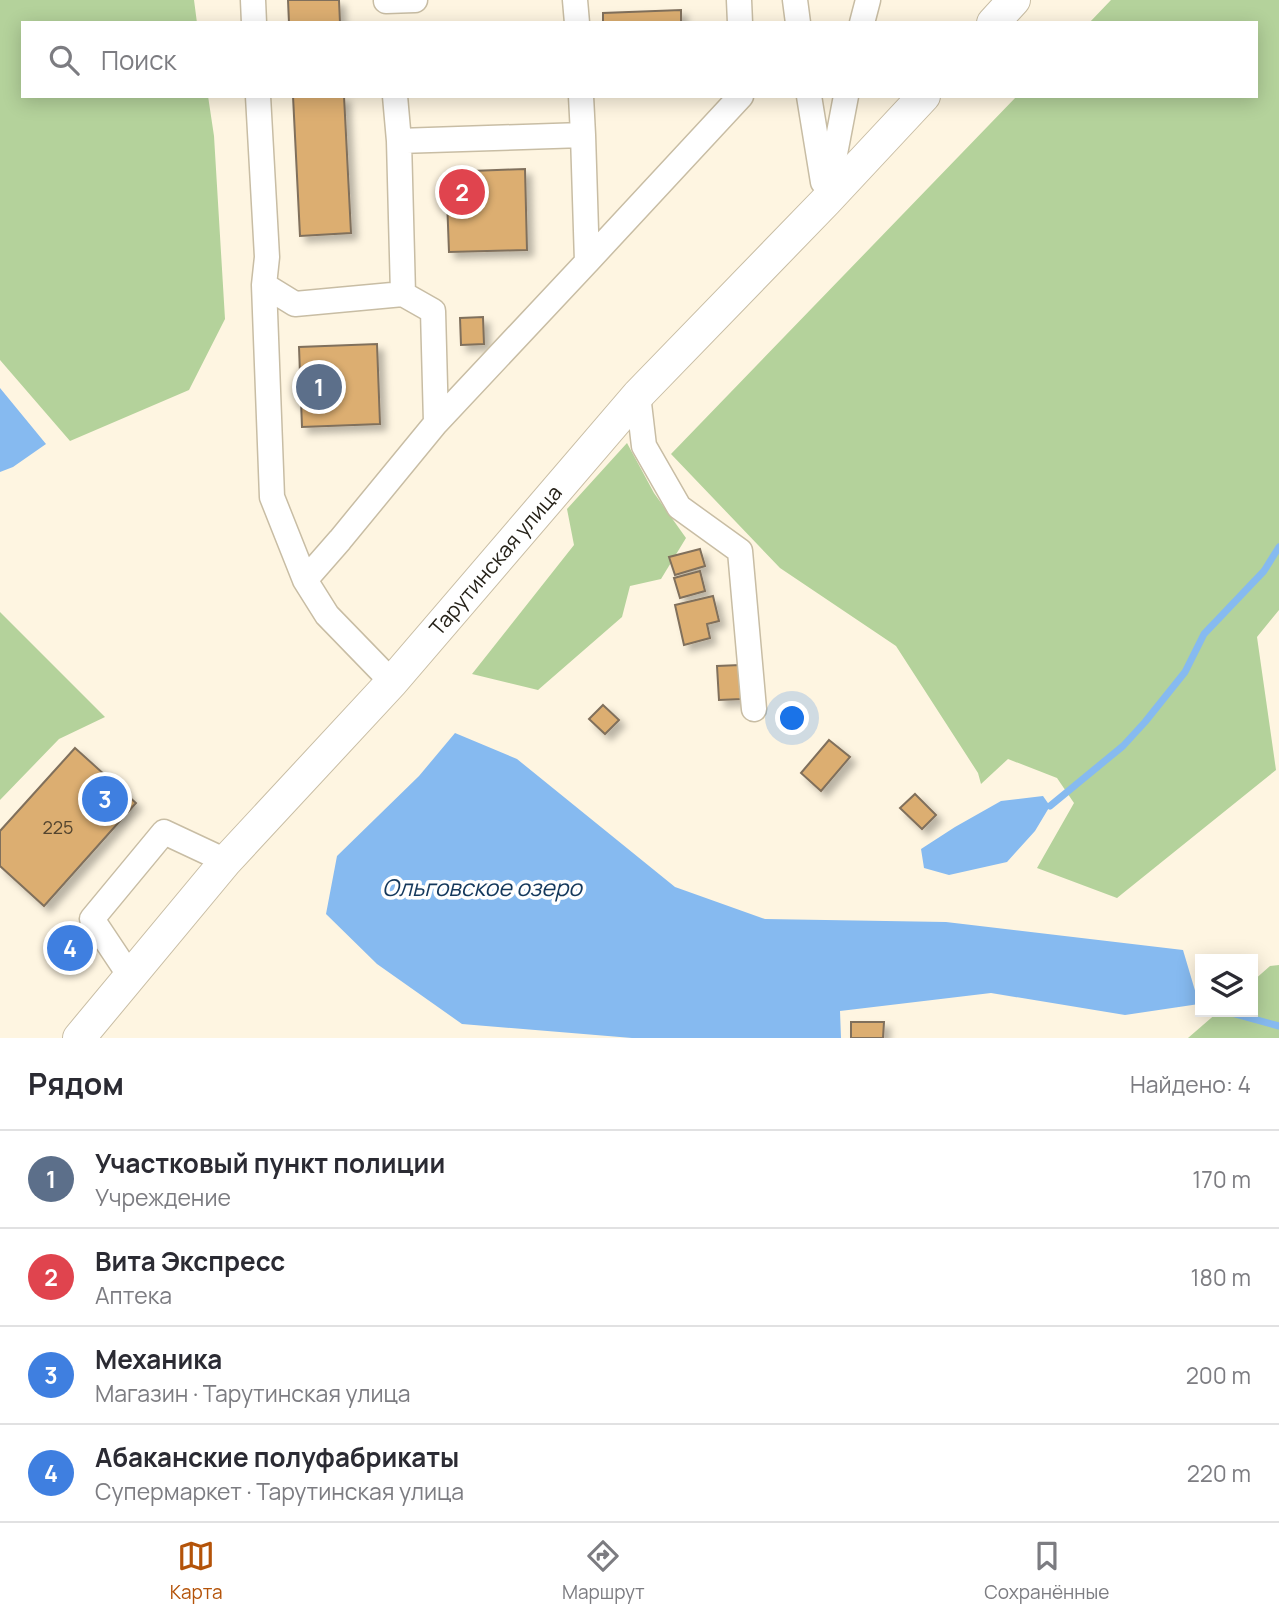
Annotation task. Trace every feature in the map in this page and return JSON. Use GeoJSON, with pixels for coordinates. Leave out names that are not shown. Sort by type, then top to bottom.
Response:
{"type":"FeatureCollection","features":[{"type":"Feature","properties":{"kind":"main road"},"geometry":{"type":"LineString","coordinates":[[995,21],[1014,0]]}},
{"type":"Feature","properties":{"kind":"main road","name":"Тарутинская улица"},"geometry":{"type":"LineString","coordinates":[[79,1038],[226,861],[392,682],[638,395],[922,98]]}},
{"type":"Feature","properties":{"kind":"street"},"geometry":{"type":"LineString","coordinates":[[253,0],[254,21]]}},
{"type":"Feature","properties":{"kind":"street"},"geometry":{"type":"LineString","coordinates":[[386,8],[415,0]]}},
{"type":"Feature","properties":{"kind":"street"},"geometry":{"type":"LineString","coordinates":[[575,0],[577,21]]}},
{"type":"Feature","properties":{"kind":"street"},"geometry":{"type":"LineString","coordinates":[[739,0],[740,21]]}},
{"type":"Feature","properties":{"kind":"street"},"geometry":{"type":"LineString","coordinates":[[795,0],[798,21]]}},
{"type":"Feature","properties":{"kind":"street"},"geometry":{"type":"LineString","coordinates":[[863,21],[868,0]]}},
{"type":"Feature","properties":{"kind":"street"},"geometry":{"type":"LineString","coordinates":[[258,98],[267,257],[264,285],[272,498],[304,580],[327,615],[392,682]]}},
{"type":"Feature","properties":{"kind":"street"},"geometry":{"type":"LineString","coordinates":[[395,98],[399,141],[403,294]]}},
{"type":"Feature","properties":{"kind":"street"},"geometry":{"type":"LineString","coordinates":[[581,98],[587,262]]}},
{"type":"Feature","properties":{"kind":"street"},"geometry":{"type":"LineString","coordinates":[[304,580],[436,423],[739,98]]}},
{"type":"Feature","properties":{"kind":"street"},"geometry":{"type":"LineString","coordinates":[[809,98],[826,201]]}},
{"type":"Feature","properties":{"kind":"street"},"geometry":{"type":"LineString","coordinates":[[826,201],[846,98]]}},
{"type":"Feature","properties":{"kind":"street"},"geometry":{"type":"LineString","coordinates":[[399,141],[583,135]]}},
{"type":"Feature","properties":{"kind":"street"},"geometry":{"type":"LineString","coordinates":[[264,285],[295,304],[403,294],[433,311],[436,423]]}},
{"type":"Feature","properties":{"kind":"street"},"geometry":{"type":"LineString","coordinates":[[638,395],[644,446],[679,507],[740,551],[754,709]]}},
{"type":"Feature","properties":{"kind":"street"},"geometry":{"type":"LineString","coordinates":[[130,976],[92,919],[164,832],[226,861]]}},
{"type":"Feature","properties":{"kind":"green space"},"geometry":{"type":"Polygon","coordinates":[[[0,0],[194,0],[197,21],[21,21],[21,98],[208,98],[214,136],[225,319],[189,390],[70,441],[0,360],[0,0]]]}},
{"type":"Feature","properties":{"kind":"green space"},"geometry":{"type":"Polygon","coordinates":[[[1111,0],[1279,0],[1279,610],[1257,637],[1276,770],[1117,898],[1037,868],[1074,803],[1057,778],[1008,759],[981,784],[978,773],[896,646],[780,568],[671,454],[1015,98],[1258,98],[1258,21],[1091,21],[1111,0]]]}},
{"type":"Feature","properties":{"kind":"green space"},"geometry":{"type":"Polygon","coordinates":[[[627,443],[654,493],[686,538],[661,579],[630,586],[622,617],[538,690],[472,674],[574,545],[567,509],[627,443]]]}},
{"type":"Feature","properties":{"kind":"green space"},"geometry":{"type":"Polygon","coordinates":[[[0,612],[105,717],[59,739],[0,800],[0,612]]]}},
{"type":"Feature","properties":{"kind":"green space"},"geometry":{"type":"Polygon","coordinates":[[[1279,965],[1279,1038],[1188,1038],[1212,1017],[1258,1017],[1258,977],[1270,966],[1279,965]]]}},
{"type":"Feature","properties":{"kind":"water"},"geometry":{"type":"Polygon","coordinates":[[[0,388],[46,444],[13,467],[0,472],[0,388]]]}},
{"type":"Feature","properties":{"kind":"water","name":"Ольговское озеро"},"geometry":{"type":"Polygon","coordinates":[[[455,733],[517,759],[675,887],[765,919],[946,922],[1183,950],[1195,990],[1195,1005],[1125,1015],[991,993],[840,1011],[841,1038],[632,1038],[462,1024],[377,964],[326,914],[337,856],[419,776],[455,733]]]}},
{"type":"Feature","properties":{"kind":"water"},"geometry":{"type":"Polygon","coordinates":[[[1043,796],[1050,806],[1035,831],[1007,862],[949,875],[924,868],[921,849],[955,827],[1001,801],[1043,796]]]}},
{"type":"Feature","properties":{"kind":"building"},"geometry":{"type":"Polygon","coordinates":[[[288,0],[339,0],[340,21],[289,21],[288,0]]]}},
{"type":"Feature","properties":{"kind":"building"},"geometry":{"type":"Polygon","coordinates":[[[681,10],[681,21],[603,21],[603,13],[681,10]]]}},
{"type":"Feature","properties":{"kind":"building"},"geometry":{"type":"Polygon","coordinates":[[[293,98],[344,98],[351,233],[300,236],[293,98]]]}},
{"type":"Feature","properties":{"kind":"building"},"geometry":{"type":"Polygon","coordinates":[[[525,169],[527,250],[449,252],[446,172],[525,169]]]}},
{"type":"Feature","properties":{"kind":"building"},"geometry":{"type":"Polygon","coordinates":[[[483,317],[484,344],[461,345],[460,318],[483,317]]]}},
{"type":"Feature","properties":{"kind":"building"},"geometry":{"type":"Polygon","coordinates":[[[377,344],[380,424],[302,427],[299,347],[377,344]]]}},
{"type":"Feature","properties":{"kind":"building"},"geometry":{"type":"Polygon","coordinates":[[[700,549],[705,566],[675,575],[669,557],[700,549]]]}},
{"type":"Feature","properties":{"kind":"building"},"geometry":{"type":"Polygon","coordinates":[[[700,571],[705,591],[680,598],[674,578],[700,571]]]}},
{"type":"Feature","properties":{"kind":"building"},"geometry":{"type":"Polygon","coordinates":[[[713,596],[719,621],[707,624],[710,638],[684,645],[675,605],[713,596]]]}},
{"type":"Feature","properties":{"kind":"building"},"geometry":{"type":"Polygon","coordinates":[[[740,665],[742,699],[719,700],[717,666],[740,665]]]}},
{"type":"Feature","properties":{"kind":"building"},"geometry":{"type":"Polygon","coordinates":[[[603,705],[619,720],[605,734],[589,719],[603,705]]]}},
{"type":"Feature","properties":{"kind":"building"},"geometry":{"type":"Polygon","coordinates":[[[829,740],[850,757],[821,791],[801,773],[829,740]]]}},
{"type":"Feature","properties":{"kind":"building"},"geometry":{"type":"Polygon","coordinates":[[[75,748],[136,803],[44,906],[0,866],[0,831],[75,748]]]}},
{"type":"Feature","properties":{"kind":"building"},"geometry":{"type":"Polygon","coordinates":[[[915,794],[936,815],[922,829],[900,808],[915,794]]]}},
{"type":"Feature","properties":{"kind":"building"},"geometry":{"type":"Polygon","coordinates":[[[851,1022],[884,1022],[883,1038],[851,1038],[851,1022]]]}},
{"type":"Feature","properties":{"kind":"waterway"},"geometry":{"type":"LineString","coordinates":[[1050,806],[1123,746],[1145,722],[1185,672],[1204,634],[1264,571],[1279,547]]}},
{"type":"Feature","properties":{"kind":"waterway"},"geometry":{"type":"LineString","coordinates":[[1246,1017],[1279,1026]]}},
{"type":"Feature","properties":{"kind":"place","name":"Вита Экспресс"},"geometry":{"type":"Point","coordinates":[462,192]}},
{"type":"Feature","properties":{"kind":"place","name":"Участковый пункт полиции"},"geometry":{"type":"Point","coordinates":[319,387]}},
{"type":"Feature","properties":{"kind":"place","name":"Механика"},"geometry":{"type":"Point","coordinates":[105,799]}},
{"type":"Feature","properties":{"kind":"place","name":"Абаканские полуфабрикаты"},"geometry":{"type":"Point","coordinates":[70,948]}}]}
